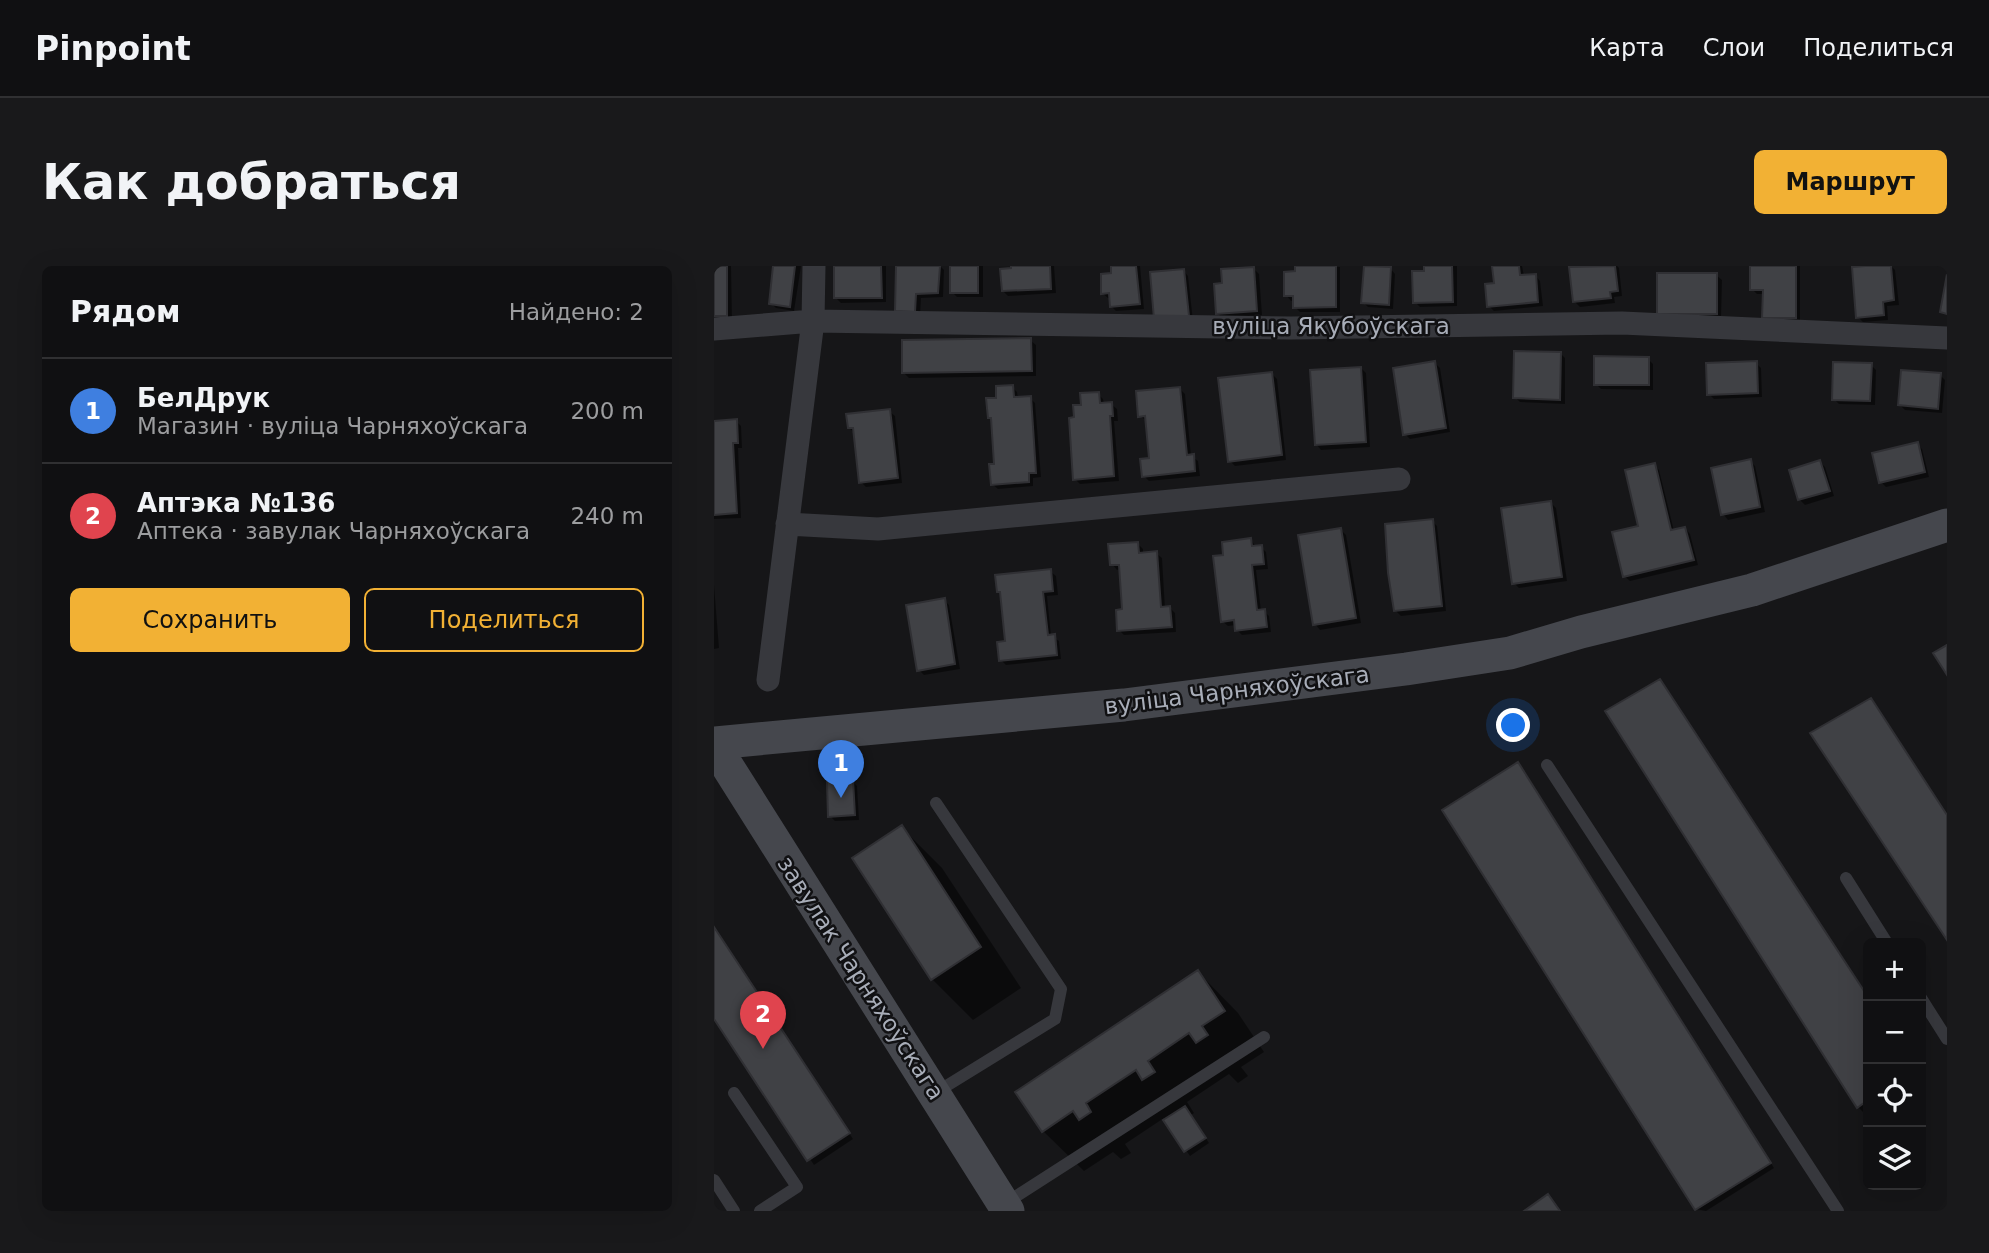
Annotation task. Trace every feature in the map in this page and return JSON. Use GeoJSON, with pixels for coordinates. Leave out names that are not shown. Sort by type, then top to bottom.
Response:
{"type":"FeatureCollection","features":[{"type":"Feature","properties":{"kind":"street"},"geometry":{"type":"LineString","coordinates":[[768,680],[813,321],[814,266]]}},
{"type":"Feature","properties":{"kind":"street","name":"вуліца Якубоўскага"},"geometry":{"type":"LineString","coordinates":[[714,329],[813,321],[1291,328],[1622,323],[1947,338]]}},
{"type":"Feature","properties":{"kind":"street"},"geometry":{"type":"LineString","coordinates":[[787,524],[878,529],[1399,479]]}},
{"type":"Feature","properties":{"kind":"street","name":"вуліца Чарняхоўскага"},"geometry":{"type":"LineString","coordinates":[[714,744],[1124,705],[1510,653],[1581,632],[1752,590],[1947,525]]}},
{"type":"Feature","properties":{"kind":"street","name":"завулак Чарняхоўскага"},"geometry":{"type":"LineString","coordinates":[[714,744],[1006,1208]]}},
{"type":"Feature","properties":{"kind":"lane"},"geometry":{"type":"LineString","coordinates":[[1547,765],[1838,1211]]}},
{"type":"Feature","properties":{"kind":"lane"},"geometry":{"type":"LineString","coordinates":[[935,1093],[1055,1019],[1061,989],[936,803]]}},
{"type":"Feature","properties":{"kind":"lane"},"geometry":{"type":"LineString","coordinates":[[1846,878],[1883,938]]}},
{"type":"Feature","properties":{"kind":"lane"},"geometry":{"type":"LineString","coordinates":[[1923,1001],[1947,1040]]}},
{"type":"Feature","properties":{"kind":"lane"},"geometry":{"type":"LineString","coordinates":[[1006,1208],[1265,1037]]}},
{"type":"Feature","properties":{"kind":"lane"},"geometry":{"type":"LineString","coordinates":[[734,1093],[797,1187],[760,1211]]}},
{"type":"Feature","properties":{"kind":"lane"},"geometry":{"type":"LineString","coordinates":[[714,1180],[734,1211]]}},
{"type":"Feature","properties":{"kind":"building"},"geometry":{"type":"Polygon","coordinates":[[[714,266],[727,266],[727,316],[714,316],[714,266]]]}},
{"type":"Feature","properties":{"kind":"building"},"geometry":{"type":"Polygon","coordinates":[[[773,266],[795,266],[790,307],[769,304],[773,266]]]}},
{"type":"Feature","properties":{"kind":"building"},"geometry":{"type":"Polygon","coordinates":[[[834,266],[881,266],[882,298],[834,298],[834,266]]]}},
{"type":"Feature","properties":{"kind":"building"},"geometry":{"type":"Polygon","coordinates":[[[896,266],[940,266],[938,293],[916,294],[915,312],[895,311],[896,266]]]}},
{"type":"Feature","properties":{"kind":"building"},"geometry":{"type":"Polygon","coordinates":[[[950,266],[978,266],[978,293],[950,293],[950,266]]]}},
{"type":"Feature","properties":{"kind":"building"},"geometry":{"type":"Polygon","coordinates":[[[1011,266],[1050,266],[1051,289],[1002,291],[1000,269],[1011,266]]]}},
{"type":"Feature","properties":{"kind":"building"},"geometry":{"type":"Polygon","coordinates":[[[1111,266],[1136,266],[1140,304],[1110,307],[1109,293],[1101,294],[1101,274],[1111,273],[1111,266]]]}},
{"type":"Feature","properties":{"kind":"building"},"geometry":{"type":"Polygon","coordinates":[[[1295,266],[1336,266],[1336,307],[1293,308],[1293,296],[1284,296],[1284,272],[1295,271],[1295,266]]]}},
{"type":"Feature","properties":{"kind":"building"},"geometry":{"type":"Polygon","coordinates":[[[1364,266],[1391,267],[1389,305],[1361,303],[1364,266]]]}},
{"type":"Feature","properties":{"kind":"building"},"geometry":{"type":"Polygon","coordinates":[[[1424,266],[1452,266],[1453,302],[1413,303],[1412,271],[1424,271],[1424,266]]]}},
{"type":"Feature","properties":{"kind":"building"},"geometry":{"type":"Polygon","coordinates":[[[1492,266],[1519,266],[1520,275],[1536,274],[1538,302],[1487,307],[1485,284],[1494,283],[1492,266]]]}},
{"type":"Feature","properties":{"kind":"building"},"geometry":{"type":"Polygon","coordinates":[[[1615,266],[1618,291],[1610,292],[1611,298],[1573,302],[1569,267],[1615,266]]]}},
{"type":"Feature","properties":{"kind":"building"},"geometry":{"type":"Polygon","coordinates":[[[1750,266],[1796,266],[1796,318],[1762,318],[1763,290],[1750,290],[1750,266]]]}},
{"type":"Feature","properties":{"kind":"building"},"geometry":{"type":"Polygon","coordinates":[[[1891,266],[1894,300],[1883,302],[1884,315],[1856,318],[1852,267],[1891,266]]]}},
{"type":"Feature","properties":{"kind":"building"},"geometry":{"type":"Polygon","coordinates":[[[1254,267],[1257,311],[1216,314],[1214,284],[1222,283],[1221,269],[1254,267]]]}},
{"type":"Feature","properties":{"kind":"building"},"geometry":{"type":"Polygon","coordinates":[[[1184,269],[1189,316],[1154,319],[1150,272],[1184,269]]]}},
{"type":"Feature","properties":{"kind":"building"},"geometry":{"type":"Polygon","coordinates":[[[1657,273],[1717,273],[1717,314],[1657,314],[1657,273]]]}},
{"type":"Feature","properties":{"kind":"building"},"geometry":{"type":"Polygon","coordinates":[[[1947,274],[1947,314],[1940,312],[1947,274]]]}},
{"type":"Feature","properties":{"kind":"building"},"geometry":{"type":"Polygon","coordinates":[[[1031,338],[1032,371],[902,373],[902,340],[1031,338]]]}},
{"type":"Feature","properties":{"kind":"building"},"geometry":{"type":"Polygon","coordinates":[[[1514,351],[1561,352],[1560,400],[1513,398],[1514,351]]]}},
{"type":"Feature","properties":{"kind":"building"},"geometry":{"type":"Polygon","coordinates":[[[1594,356],[1649,357],[1649,385],[1594,385],[1594,356]]]}},
{"type":"Feature","properties":{"kind":"building"},"geometry":{"type":"Polygon","coordinates":[[[1435,361],[1446,428],[1403,435],[1393,368],[1435,361]]]}},
{"type":"Feature","properties":{"kind":"building"},"geometry":{"type":"Polygon","coordinates":[[[1757,361],[1758,393],[1707,395],[1706,363],[1757,361]]]}},
{"type":"Feature","properties":{"kind":"building"},"geometry":{"type":"Polygon","coordinates":[[[1833,362],[1872,363],[1870,401],[1832,400],[1833,362]]]}},
{"type":"Feature","properties":{"kind":"building"},"geometry":{"type":"Polygon","coordinates":[[[1361,367],[1366,442],[1315,445],[1310,370],[1361,367]]]}},
{"type":"Feature","properties":{"kind":"building"},"geometry":{"type":"Polygon","coordinates":[[[1901,370],[1941,373],[1938,409],[1898,405],[1901,370]]]}},
{"type":"Feature","properties":{"kind":"building"},"geometry":{"type":"Polygon","coordinates":[[[1272,372],[1282,455],[1228,462],[1218,378],[1272,372]]]}},
{"type":"Feature","properties":{"kind":"building"},"geometry":{"type":"Polygon","coordinates":[[[1013,385],[1014,397],[1031,396],[1036,473],[1029,473],[1029,482],[991,485],[989,464],[994,464],[991,418],[988,418],[986,398],[996,398],[996,386],[1013,385]]]}},
{"type":"Feature","properties":{"kind":"building"},"geometry":{"type":"Polygon","coordinates":[[[1180,387],[1187,455],[1194,454],[1195,471],[1142,477],[1140,459],[1149,458],[1145,416],[1138,417],[1136,391],[1180,387]]]}},
{"type":"Feature","properties":{"kind":"building"},"geometry":{"type":"Polygon","coordinates":[[[1099,392],[1100,403],[1112,402],[1113,416],[1110,416],[1114,476],[1073,480],[1069,418],[1074,417],[1073,405],[1081,405],[1080,393],[1099,392]]]}},
{"type":"Feature","properties":{"kind":"building"},"geometry":{"type":"Polygon","coordinates":[[[890,409],[898,478],[859,483],[853,428],[848,428],[846,414],[890,409]]]}},
{"type":"Feature","properties":{"kind":"building"},"geometry":{"type":"Polygon","coordinates":[[[737,419],[738,443],[733,443],[737,513],[714,515],[714,421],[737,419]]]}},
{"type":"Feature","properties":{"kind":"building"},"geometry":{"type":"Polygon","coordinates":[[[1918,442],[1925,472],[1879,483],[1872,453],[1918,442]]]}},
{"type":"Feature","properties":{"kind":"building"},"geometry":{"type":"Polygon","coordinates":[[[1751,459],[1760,507],[1721,515],[1711,468],[1751,459]]]}},
{"type":"Feature","properties":{"kind":"building"},"geometry":{"type":"Polygon","coordinates":[[[1820,460],[1830,491],[1798,500],[1789,470],[1820,460]]]}},
{"type":"Feature","properties":{"kind":"building"},"geometry":{"type":"Polygon","coordinates":[[[1655,463],[1671,530],[1685,527],[1694,560],[1623,577],[1612,532],[1638,526],[1625,470],[1655,463]]]}},
{"type":"Feature","properties":{"kind":"building"},"geometry":{"type":"Polygon","coordinates":[[[1551,501],[1562,577],[1512,584],[1501,508],[1551,501]]]}},
{"type":"Feature","properties":{"kind":"building"},"geometry":{"type":"Polygon","coordinates":[[[1433,519],[1442,606],[1394,611],[1385,524],[1433,519]]]}},
{"type":"Feature","properties":{"kind":"building"},"geometry":{"type":"Polygon","coordinates":[[[1341,528],[1356,618],[1313,625],[1298,535],[1341,528]]]}},
{"type":"Feature","properties":{"kind":"building"},"geometry":{"type":"Polygon","coordinates":[[[1251,538],[1252,546],[1262,545],[1264,564],[1252,565],[1257,610],[1265,609],[1267,627],[1235,631],[1234,620],[1221,622],[1213,556],[1223,555],[1222,542],[1251,538]]]}},
{"type":"Feature","properties":{"kind":"building"},"geometry":{"type":"Polygon","coordinates":[[[1138,542],[1139,553],[1157,551],[1161,607],[1170,606],[1172,627],[1117,631],[1116,610],[1122,609],[1119,565],[1110,565],[1108,544],[1138,542]]]}},
{"type":"Feature","properties":{"kind":"building"},"geometry":{"type":"Polygon","coordinates":[[[1051,569],[1053,591],[1043,592],[1048,635],[1055,634],[1057,655],[999,661],[997,642],[1005,641],[1000,592],[997,592],[995,575],[1051,569]]]}},
{"type":"Feature","properties":{"kind":"building"},"geometry":{"type":"Polygon","coordinates":[[[945,598],[955,664],[917,671],[906,605],[945,598]]]}},
{"type":"Feature","properties":{"kind":"building"},"geometry":{"type":"Polygon","coordinates":[[[1947,645],[1947,675],[1933,653],[1947,645]]]}},
{"type":"Feature","properties":{"kind":"building"},"geometry":{"type":"Polygon","coordinates":[[[1660,679],[1863,989],[1863,1104],[1857,1108],[1605,711],[1660,679]]]}},
{"type":"Feature","properties":{"kind":"building"},"geometry":{"type":"Polygon","coordinates":[[[1871,698],[1947,815],[1947,940],[1810,733],[1871,698]]]}},
{"type":"Feature","properties":{"kind":"building"},"geometry":{"type":"Polygon","coordinates":[[[1518,762],[1771,1163],[1695,1210],[1442,810],[1518,762]]]}},
{"type":"Feature","properties":{"kind":"building"},"geometry":{"type":"Polygon","coordinates":[[[853,780],[855,815],[828,817],[827,781],[853,780]]]}},
{"type":"Feature","properties":{"kind":"building"},"geometry":{"type":"Polygon","coordinates":[[[902,825],[981,947],[931,980],[852,858],[902,825]]]}},
{"type":"Feature","properties":{"kind":"building"},"geometry":{"type":"Polygon","coordinates":[[[714,927],[850,1133],[807,1161],[714,1019],[714,927]]]}},
{"type":"Feature","properties":{"kind":"building"},"geometry":{"type":"Polygon","coordinates":[[[1198,970],[1225,1011],[1202,1026],[1208,1035],[1196,1043],[1189,1033],[1148,1061],[1155,1072],[1142,1080],[1136,1070],[1086,1103],[1091,1112],[1079,1120],[1073,1111],[1042,1132],[1015,1092],[1198,970]]]}},
{"type":"Feature","properties":{"kind":"building"},"geometry":{"type":"Polygon","coordinates":[[[1185,1106],[1206,1138],[1184,1152],[1163,1120],[1185,1106]]]}},
{"type":"Feature","properties":{"kind":"building"},"geometry":{"type":"Polygon","coordinates":[[[1548,1194],[1560,1211],[1524,1211],[1548,1194]]]}},
{"type":"Feature","properties":{"kind":"place","name":"БелДрук"},"geometry":{"type":"Point","coordinates":[841,798]}},
{"type":"Feature","properties":{"kind":"place","name":"Аптэка №136"},"geometry":{"type":"Point","coordinates":[763,1049]}}]}
